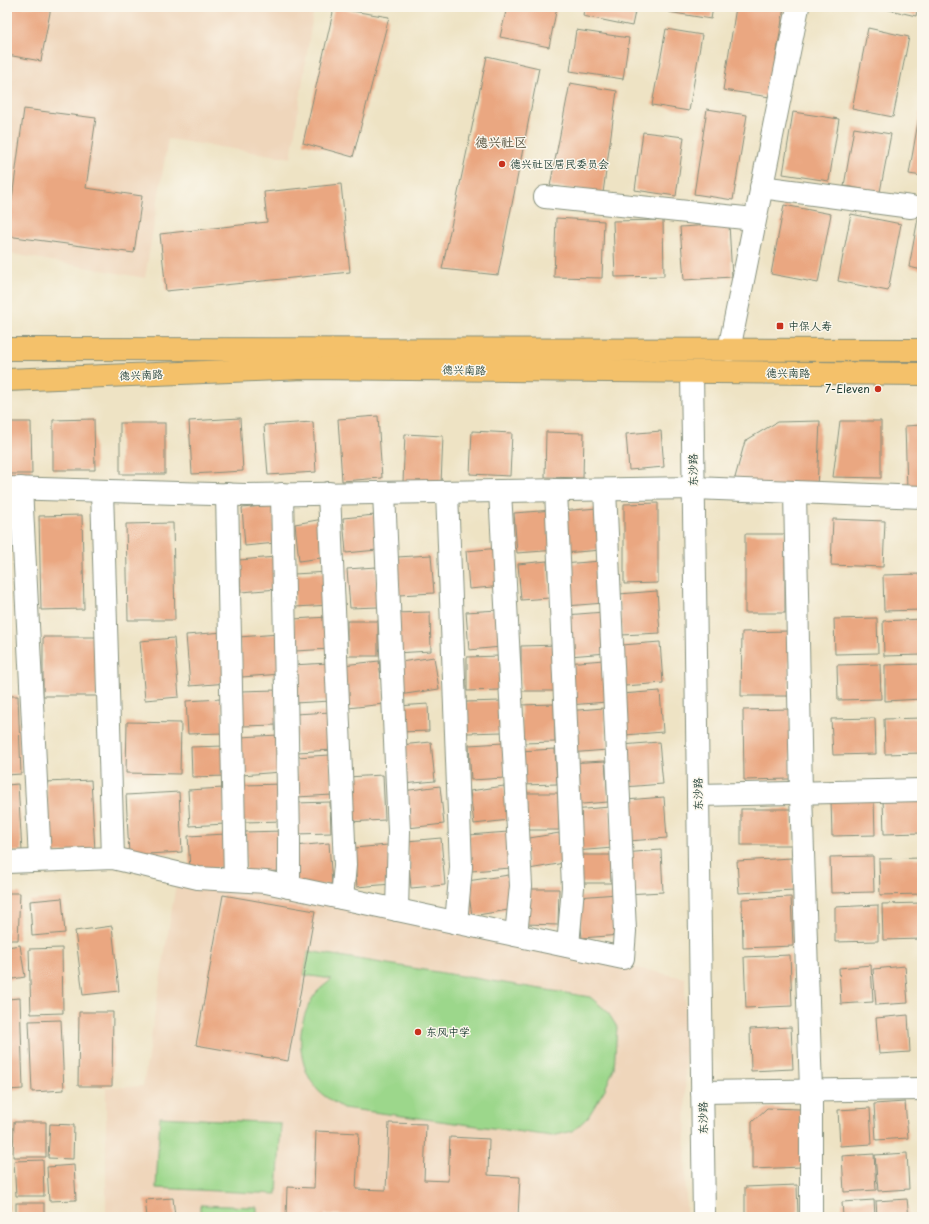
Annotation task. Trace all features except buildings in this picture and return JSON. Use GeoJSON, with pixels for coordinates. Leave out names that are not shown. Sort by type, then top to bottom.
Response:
{"type":"FeatureCollection","features":[{"type":"Feature","properties":{"kind":"main road","name":"德兴南路"},"geometry":{"type":"LineString","coordinates":[[7,349],[922,350]]}},
{"type":"Feature","properties":{"kind":"main road","name":"德兴南路"},"geometry":{"type":"LineString","coordinates":[[7,380],[304,368],[922,374]]}},
{"type":"Feature","properties":{"kind":"street"},"geometry":{"type":"LineString","coordinates":[[729,350],[754,219],[798,7]]}},
{"type":"Feature","properties":{"kind":"street"},"geometry":{"type":"LineString","coordinates":[[761,187],[911,207]]}},
{"type":"Feature","properties":{"kind":"street"},"geometry":{"type":"LineString","coordinates":[[545,197],[754,219]]}},
{"type":"Feature","properties":{"kind":"street","name":"东沙路"},"geometry":{"type":"LineString","coordinates":[[692,372],[704,1217]]}},
{"type":"Feature","properties":{"kind":"street"},"geometry":{"type":"LineString","coordinates":[[40,860],[14,488],[227,494],[694,488],[922,497]]}},
{"type":"Feature","properties":{"kind":"street"},"geometry":{"type":"LineString","coordinates":[[556,490],[572,887],[568,946]]}},
{"type":"Feature","properties":{"kind":"street"},"geometry":{"type":"LineString","coordinates":[[7,862],[113,858],[198,878],[266,882],[623,958],[625,923],[605,490]]}},
{"type":"Feature","properties":{"kind":"street"},"geometry":{"type":"LineString","coordinates":[[102,491],[113,858]]}},
{"type":"Feature","properties":{"kind":"street"},"geometry":{"type":"LineString","coordinates":[[500,491],[521,886],[516,935]]}},
{"type":"Feature","properties":{"kind":"street"},"geometry":{"type":"LineString","coordinates":[[447,492],[461,867],[456,923]]}},
{"type":"Feature","properties":{"kind":"street"},"geometry":{"type":"LineString","coordinates":[[795,492],[801,792],[811,1090],[811,1217]]}},
{"type":"Feature","properties":{"kind":"street"},"geometry":{"type":"LineString","coordinates":[[329,493],[345,865],[342,898]]}},
{"type":"Feature","properties":{"kind":"street"},"geometry":{"type":"LineString","coordinates":[[384,493],[399,831],[397,910]]}},
{"type":"Feature","properties":{"kind":"street"},"geometry":{"type":"LineString","coordinates":[[227,494],[235,880]]}},
{"type":"Feature","properties":{"kind":"street"},"geometry":{"type":"LineString","coordinates":[[282,494],[289,838],[288,887]]}},
{"type":"Feature","properties":{"kind":"street"},"geometry":{"type":"LineString","coordinates":[[698,795],[922,790]]}},
{"type":"Feature","properties":{"kind":"street"},"geometry":{"type":"LineString","coordinates":[[702,1092],[922,1089]]}},
{"type":"Feature","properties":{"kind":"shaded area"},"geometry":{"type":"Polygon","coordinates":[[[7,7],[314,7],[291,158],[168,139],[145,278],[7,253],[7,7]]]}},
{"type":"Feature","properties":{"kind":"shaded area","name":"东风中学"},"geometry":{"type":"Polygon","coordinates":[[[176,884],[240,885],[685,978],[686,1217],[106,1217],[106,1088],[143,1086],[176,884]]]}},
{"type":"Feature","properties":{"kind":"green space"},"geometry":{"type":"Polygon","coordinates":[[[308,951],[590,997],[607,1011],[617,1027],[614,1068],[605,1089],[588,1117],[573,1131],[552,1136],[343,1108],[316,1088],[304,1066],[301,1053],[302,1028],[309,1004],[316,993],[332,979],[304,975],[308,951]]]}},
{"type":"Feature","properties":{"kind":"green space"},"geometry":{"type":"Polygon","coordinates":[[[160,1117],[281,1123],[277,1194],[156,1188],[160,1117]]]}},
{"type":"Feature","properties":{"kind":"green space"},"geometry":{"type":"Polygon","coordinates":[[[200,1205],[257,1207],[257,1217],[200,1217],[200,1205]]]}},
{"type":"Feature","properties":{"kind":"place","name":"德兴社区居民委员会"},"geometry":{"type":"Point","coordinates":[502,164]}},
{"type":"Feature","properties":{"kind":"place","name":"中保人寿"},"geometry":{"type":"Point","coordinates":[780,326]}},
{"type":"Feature","properties":{"kind":"place","name":"7-Eleven"},"geometry":{"type":"Point","coordinates":[878,389]}},
{"type":"Feature","properties":{"kind":"place","name":"东风中学"},"geometry":{"type":"Point","coordinates":[418,1032]}},
{"type":"Feature","properties":{"kind":"district","name":"德兴社区"},"geometry":{"type":"Point","coordinates":[501,142]}}]}
